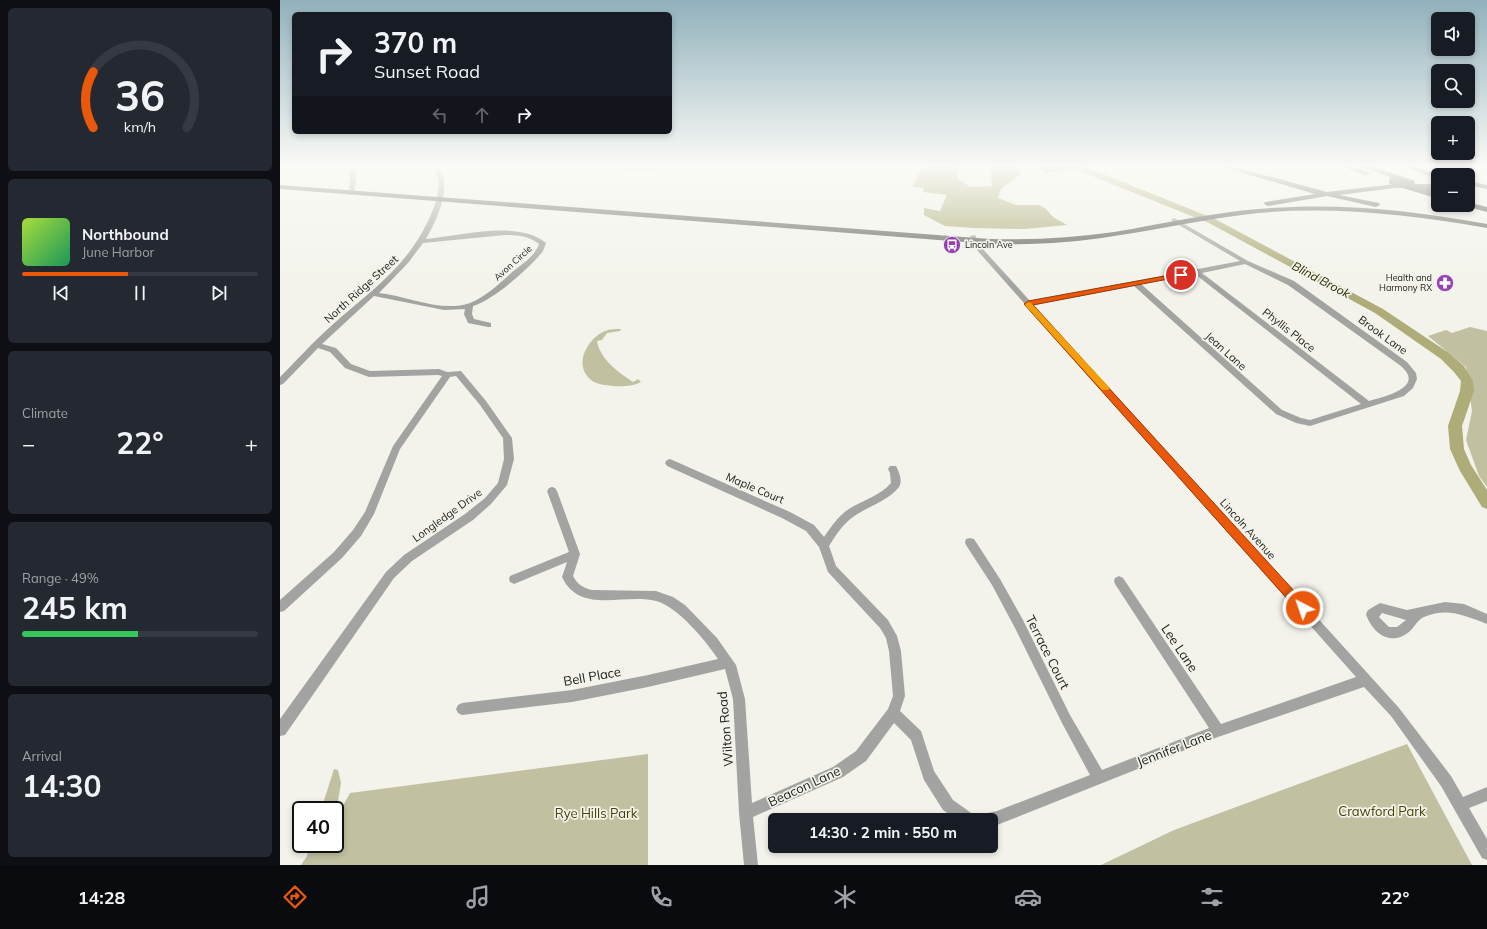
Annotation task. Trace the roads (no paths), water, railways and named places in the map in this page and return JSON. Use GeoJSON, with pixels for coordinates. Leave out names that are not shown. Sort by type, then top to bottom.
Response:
{"type":"FeatureCollection","features":[{"type":"Feature","properties":{"kind":"highway"},"geometry":{"type":"LineString","coordinates":[[1475,206],[1487,210]]}},
{"type":"Feature","properties":{"kind":"main road"},"geometry":{"type":"LineString","coordinates":[[528,205],[1031,242],[1073,239],[1267,205]]}},
{"type":"Feature","properties":{"kind":"main road"},"geometry":{"type":"LineString","coordinates":[[1377,205],[1487,226]]}},
{"type":"Feature","properties":{"kind":"main road"},"geometry":{"type":"LineString","coordinates":[[1211,216],[1262,211],[1323,209],[1391,212],[1447,219]]}},
{"type":"Feature","properties":{"kind":"street","name":"North Ridge Street"},"geometry":{"type":"LineString","coordinates":[[281,381],[316,345],[407,263],[429,230],[438,205]]}},
{"type":"Feature","properties":{"kind":"street","name":"Brook Lane"},"geometry":{"type":"LineString","coordinates":[[1176,222],[1246,262],[1291,283],[1386,350],[1409,369],[1413,379],[1410,386],[1401,394],[1310,423]]}},
{"type":"Feature","properties":{"kind":"street","name":"Avon Circle"},"geometry":{"type":"LineString","coordinates":[[372,294],[455,308],[469,305],[484,299],[498,289],[540,251],[543,243],[538,238],[506,233],[423,241]]}},
{"type":"Feature","properties":{"kind":"street","name":"Lincoln Avenue"},"geometry":{"type":"LineString","coordinates":[[974,239],[978,248],[1209,503],[1395,712],[1446,781],[1487,853]]}},
{"type":"Feature","properties":{"kind":"street"},"geometry":{"type":"LineString","coordinates":[[1028,304],[1246,262]]}},
{"type":"Feature","properties":{"kind":"street","name":"Phyllis Place"},"geometry":{"type":"LineString","coordinates":[[1197,272],[1368,405]]}},
{"type":"Feature","properties":{"kind":"street","name":"Jean Lane"},"geometry":{"type":"LineString","coordinates":[[1135,283],[1279,412],[1299,422],[1310,423]]}},
{"type":"Feature","properties":{"kind":"street"},"geometry":{"type":"LineString","coordinates":[[469,305],[468,314],[471,321],[488,325]]}},
{"type":"Feature","properties":{"kind":"street","name":"Longledge Drive"},"geometry":{"type":"LineString","coordinates":[[280,730],[397,567],[469,517],[488,501],[502,485],[509,459],[507,438],[500,426],[458,373],[447,375],[439,372],[369,374],[348,366],[334,350],[316,345]]}},
{"type":"Feature","properties":{"kind":"street"},"geometry":{"type":"LineString","coordinates":[[280,607],[338,555],[357,533],[372,508],[396,448],[447,375]]}},
{"type":"Feature","properties":{"kind":"street","name":"Maple Court"},"geometry":{"type":"LineString","coordinates":[[670,463],[786,515],[810,528],[824,545]]}},
{"type":"Feature","properties":{"kind":"street"},"geometry":{"type":"LineString","coordinates":[[824,545],[840,523],[850,514],[890,492],[896,484],[895,473],[892,469]]}},
{"type":"Feature","properties":{"kind":"street"},"geometry":{"type":"LineString","coordinates":[[514,579],[575,554],[552,492]]}},
{"type":"Feature","properties":{"kind":"street","name":"Terrace Court"},"geometry":{"type":"LineString","coordinates":[[970,542],[1007,603],[1066,719],[1099,777]]}},
{"type":"Feature","properties":{"kind":"street","name":"Beacon Lane"},"geometry":{"type":"LineString","coordinates":[[746,813],[838,772],[862,756],[893,713],[899,696],[895,651],[891,636],[884,624],[832,569],[824,545]]}},
{"type":"Feature","properties":{"kind":"street","name":"Wilton Road"},"geometry":{"type":"LineString","coordinates":[[575,554],[567,577],[572,585],[580,592],[592,595],[656,596],[669,601],[681,609],[713,642],[726,663],[732,669],[739,699],[746,813],[751,865]]}},
{"type":"Feature","properties":{"kind":"street","name":"Lee Lane"},"geometry":{"type":"LineString","coordinates":[[1119,581],[1218,731]]}},
{"type":"Feature","properties":{"kind":"street"},"geometry":{"type":"LineString","coordinates":[[1419,613],[1445,607],[1464,609],[1487,619]]}},
{"type":"Feature","properties":{"kind":"street","name":"Bell Place"},"geometry":{"type":"LineString","coordinates":[[462,709],[572,696],[648,681],[726,663]]}},
{"type":"Feature","properties":{"kind":"street","name":"Jennifer Lane"},"geometry":{"type":"LineString","coordinates":[[998,818],[1218,731],[1366,680]]}},
{"type":"Feature","properties":{"kind":"street"},"geometry":{"type":"LineString","coordinates":[[893,713],[916,736],[929,775],[948,805],[960,813]]}},
{"type":"Feature","properties":{"kind":"street"},"geometry":{"type":"LineString","coordinates":[[1460,805],[1487,794]]}},
{"type":"Feature","properties":{"kind":"waterway","name":"Blind Brook"},"geometry":{"type":"LineString","coordinates":[[1173,205],[1212,221],[1379,311],[1445,356],[1459,369],[1467,381],[1467,391],[1455,426],[1457,449],[1465,467],[1487,503]]}},
{"type":"Feature","properties":{"kind":"place","name":"Lincoln Ave"},"geometry":{"type":"Point","coordinates":[952,245]}},
{"type":"Feature","properties":{"kind":"place","name":"Health and Harmony RX"},"geometry":{"type":"Point","coordinates":[1445,283]}},
{"type":"Feature","properties":{"kind":"park label","name":"Crawford Park"},"geometry":{"type":"Point","coordinates":[1382,811]}},
{"type":"Feature","properties":{"kind":"park label","name":"Rye Hills Park"},"geometry":{"type":"Point","coordinates":[596,813]}}]}
